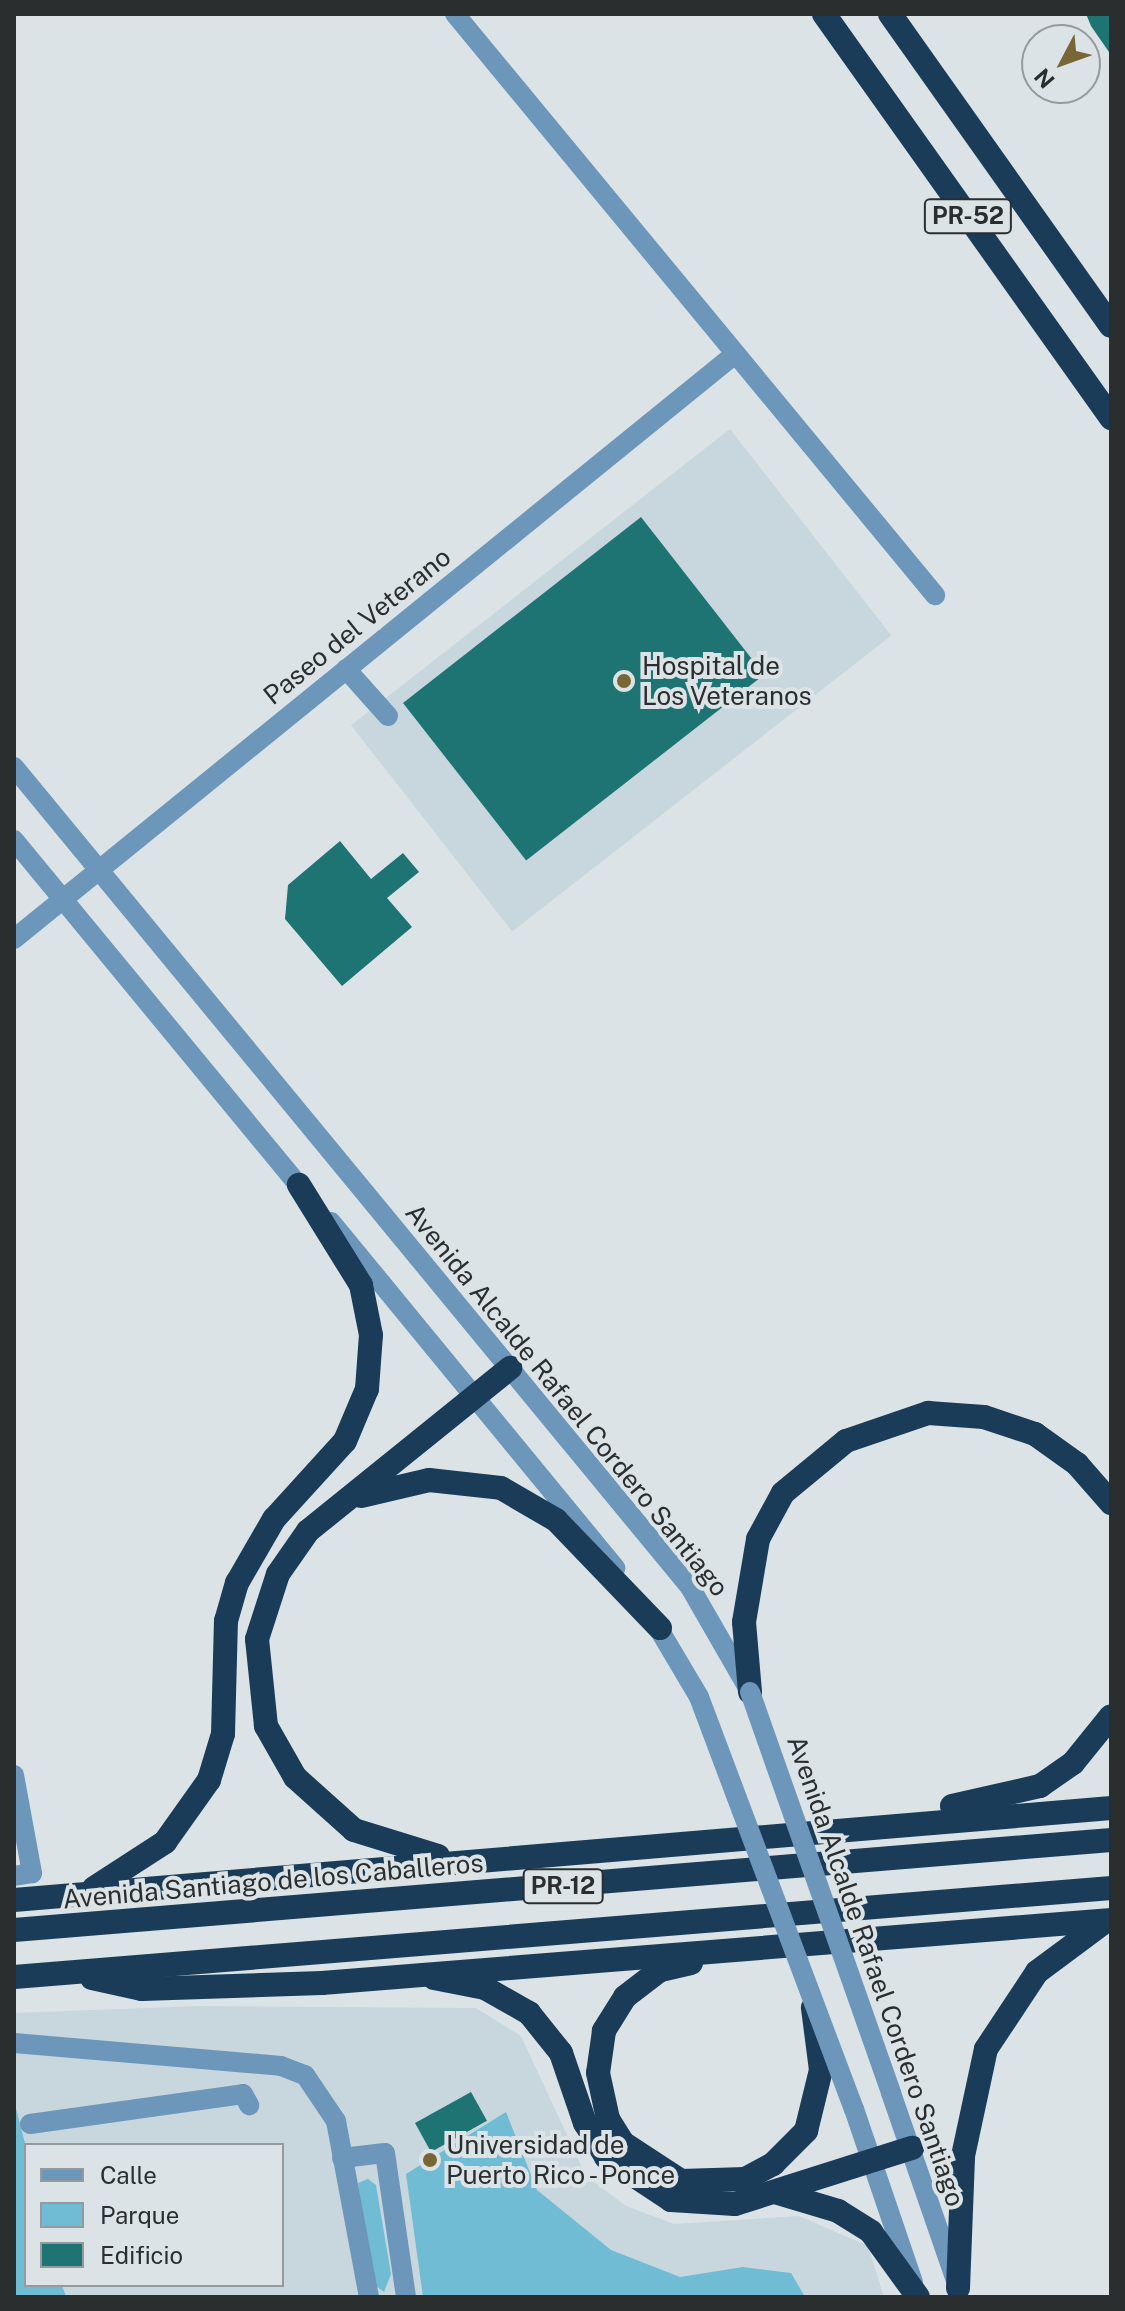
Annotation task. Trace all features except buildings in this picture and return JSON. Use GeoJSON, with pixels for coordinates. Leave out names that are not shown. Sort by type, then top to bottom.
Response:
{"type":"FeatureCollection","features":[{"type":"Feature","properties":{"kind":"highway","name":"PR-52"},"geometry":{"type":"LineString","coordinates":[[824,14],[1111,418]]}},
{"type":"Feature","properties":{"kind":"highway","name":"PR-52"},"geometry":{"type":"LineString","coordinates":[[890,14],[1111,326]]}},
{"type":"Feature","properties":{"kind":"highway"},"geometry":{"type":"LineString","coordinates":[[90,1891],[165,1842],[209,1780],[223,1734],[226,1621],[237,1583],[274,1519],[345,1441],[367,1389],[371,1335],[361,1285],[299,1185]]}},
{"type":"Feature","properties":{"kind":"highway"},"geometry":{"type":"LineString","coordinates":[[456,1860],[338,1819],[295,1777],[266,1726],[256,1673],[263,1609],[295,1545],[510,1368]]}},
{"type":"Feature","properties":{"kind":"highway"},"geometry":{"type":"LineString","coordinates":[[750,1692],[745,1593],[758,1539],[783,1493],[846,1441],[928,1413],[984,1417],[1035,1434],[1077,1464],[1111,1503]]}},
{"type":"Feature","properties":{"kind":"highway"},"geometry":{"type":"LineString","coordinates":[[347,1500],[429,1480],[501,1488],[556,1520],[660,1628]]}},
{"type":"Feature","properties":{"kind":"highway"},"geometry":{"type":"LineString","coordinates":[[877,1827],[1040,1786],[1073,1763],[1111,1716]]}},
{"type":"Feature","properties":{"kind":"highway"},"geometry":{"type":"LineString","coordinates":[[14,1900],[456,1860],[1111,1808]]}},
{"type":"Feature","properties":{"kind":"highway","name":"Avenida Santiago de los Caballeros"},"geometry":{"type":"LineString","coordinates":[[14,1930],[1111,1840]]}},
{"type":"Feature","properties":{"kind":"highway","name":"PR-12"},"geometry":{"type":"LineString","coordinates":[[14,1977],[1111,1888]]}},
{"type":"Feature","properties":{"kind":"highway"},"geometry":{"type":"LineString","coordinates":[[70,1973],[142,1989],[424,1977],[463,1967],[1110,1920]]}},
{"type":"Feature","properties":{"kind":"highway"},"geometry":{"type":"LineString","coordinates":[[960,2292],[963,2156],[995,2027],[1048,1961],[1110,1920]]}},
{"type":"Feature","properties":{"kind":"highway"},"geometry":{"type":"LineString","coordinates":[[749,1948],[672,1965],[625,1997],[601,2044],[599,2089],[608,2119],[643,2162],[681,2181],[713,2185],[773,2164],[797,2144],[815,2111],[821,2070],[809,1978]]}},
{"type":"Feature","properties":{"kind":"highway"},"geometry":{"type":"LineString","coordinates":[[424,1977],[485,1988],[529,2013],[561,2053],[592,2138],[637,2183],[702,2206],[778,2193],[912,2148]]}},
{"type":"Feature","properties":{"kind":"highway"},"geometry":{"type":"LineString","coordinates":[[778,2193],[838,2211],[871,2232],[918,2297]]}},
{"type":"Feature","properties":{"kind":"street"},"geometry":{"type":"LineString","coordinates":[[455,14],[935,595]]}},
{"type":"Feature","properties":{"kind":"street","name":"Paseo del Veterano"},"geometry":{"type":"LineString","coordinates":[[14,939],[734,355]]}},
{"type":"Feature","properties":{"kind":"street"},"geometry":{"type":"LineString","coordinates":[[346,669],[388,716]]}},
{"type":"Feature","properties":{"kind":"street","name":"Avenida Alcalde Rafael Cordero Santiago"},"geometry":{"type":"LineString","coordinates":[[14,767],[690,1587],[750,1692],[960,2292]]}},
{"type":"Feature","properties":{"kind":"street"},"geometry":{"type":"LineString","coordinates":[[14,840],[477,1395],[660,1628],[699,1697],[809,1978],[918,2297]]}},
{"type":"Feature","properties":{"kind":"street"},"geometry":{"type":"LineString","coordinates":[[14,1775],[23,1874]]}},
{"type":"Feature","properties":{"kind":"street"},"geometry":{"type":"LineString","coordinates":[[14,2043],[235,2063],[305,2075],[326,2096],[342,2158],[369,2297]]}},
{"type":"Feature","properties":{"kind":"street"},"geometry":{"type":"LineString","coordinates":[[30,2124],[246,2100],[235,2063]]}},
{"type":"Feature","properties":{"kind":"street"},"geometry":{"type":"LineString","coordinates":[[342,2158],[385,2153],[406,2297]]}},
{"type":"Feature","properties":{"kind":"shaded area","name":"Hospital de Los Veteranos"},"geometry":{"type":"Polygon","coordinates":[[[730,429],[891,635],[512,932],[351,725],[730,429]]]}},
{"type":"Feature","properties":{"kind":"shaded area","name":"Universidad de Puerto Rico - Ponce"},"geometry":{"type":"Polygon","coordinates":[[[199,2006],[476,2008],[521,2036],[586,2176],[626,2206],[674,2224],[799,2216],[868,2246],[884,2297],[14,2297],[14,2013],[199,2006]]]}},
{"type":"Feature","properties":{"kind":"green space"},"geometry":{"type":"Polygon","coordinates":[[[14,2101],[25,2143],[24,2287],[63,2287],[66,2297],[14,2297],[14,2101]]]}},
{"type":"Feature","properties":{"kind":"green space"},"geometry":{"type":"Polygon","coordinates":[[[506,2112],[537,2190],[611,2250],[680,2277],[743,2267],[791,2273],[805,2297],[423,2297],[406,2174],[506,2112]]]}},
{"type":"Feature","properties":{"kind":"green space"},"geometry":{"type":"Polygon","coordinates":[[[368,2179],[376,2185],[391,2274],[384,2292],[373,2284],[358,2183],[368,2179]]]}},
{"type":"Feature","properties":{"kind":"place","name":"Hospital de Los Veteranos"},"geometry":{"type":"Point","coordinates":[624,681]}},
{"type":"Feature","properties":{"kind":"place","name":"Universidad de Puerto Rico - Ponce"},"geometry":{"type":"Point","coordinates":[430,2160]}}]}
